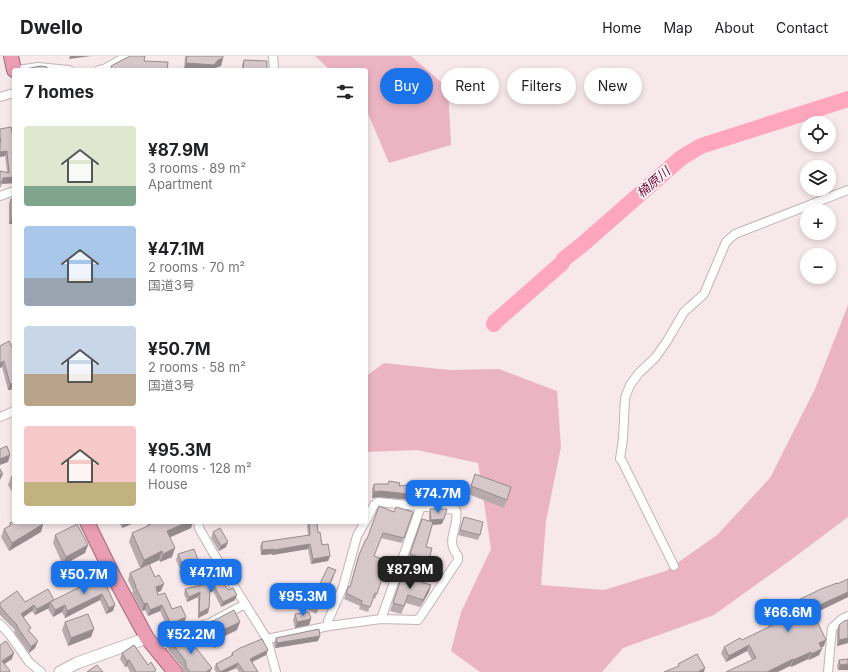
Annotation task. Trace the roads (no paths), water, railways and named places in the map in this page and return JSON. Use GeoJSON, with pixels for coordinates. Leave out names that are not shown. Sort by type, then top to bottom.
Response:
{"type":"FeatureCollection","features":[{"type":"Feature","properties":{"kind":"highway"},"geometry":{"type":"LineString","coordinates":[[11,56],[15,68]]}},
{"type":"Feature","properties":{"kind":"highway"},"geometry":{"type":"LineString","coordinates":[[87,524],[114,577],[152,643],[175,672]]}},
{"type":"Feature","properties":{"kind":"street"},"geometry":{"type":"LineString","coordinates":[[106,68],[127,56]]}},
{"type":"Feature","properties":{"kind":"street"},"geometry":{"type":"LineString","coordinates":[[273,56],[274,68]]}},
{"type":"Feature","properties":{"kind":"street"},"geometry":{"type":"LineString","coordinates":[[31,68],[48,68]]}},
{"type":"Feature","properties":{"kind":"street"},"geometry":{"type":"LineString","coordinates":[[0,97],[12,94]]}},
{"type":"Feature","properties":{"kind":"street"},"geometry":{"type":"LineString","coordinates":[[674,566],[620,459],[623,439],[625,398],[630,385],[639,373],[655,358],[684,312],[704,294],[726,242],[735,234],[848,190]]}},
{"type":"Feature","properties":{"kind":"street"},"geometry":{"type":"LineString","coordinates":[[0,196],[12,192]]}},
{"type":"Feature","properties":{"kind":"street"},"geometry":{"type":"LineString","coordinates":[[0,417],[12,412]]}},
{"type":"Feature","properties":{"kind":"street"},"geometry":{"type":"LineString","coordinates":[[267,639],[329,626],[381,619],[418,620],[458,560],[458,556],[453,551],[451,545],[457,515],[456,510],[378,502],[374,505],[368,517]]}},
{"type":"Feature","properties":{"kind":"street"},"geometry":{"type":"LineString","coordinates":[[381,619],[421,506]]}},
{"type":"Feature","properties":{"kind":"street"},"geometry":{"type":"LineString","coordinates":[[198,524],[199,528],[212,551],[267,639],[276,672]]}},
{"type":"Feature","properties":{"kind":"street"},"geometry":{"type":"LineString","coordinates":[[329,626],[328,621],[343,587],[357,536],[364,524]]}},
{"type":"Feature","properties":{"kind":"street"},"geometry":{"type":"LineString","coordinates":[[60,672],[77,663],[152,643],[210,622],[245,604]]}},
{"type":"Feature","properties":{"kind":"street"},"geometry":{"type":"LineString","coordinates":[[828,672],[832,628],[848,616]]}},
{"type":"Feature","properties":{"kind":"street"},"geometry":{"type":"LineString","coordinates":[[0,624],[10,635],[29,662],[41,672]]}},
{"type":"Feature","properties":{"kind":"waterway","name":"楠原川"},"geometry":{"type":"LineString","coordinates":[[494,324],[562,263],[564,259],[681,158],[701,146],[848,99]]}}]}
